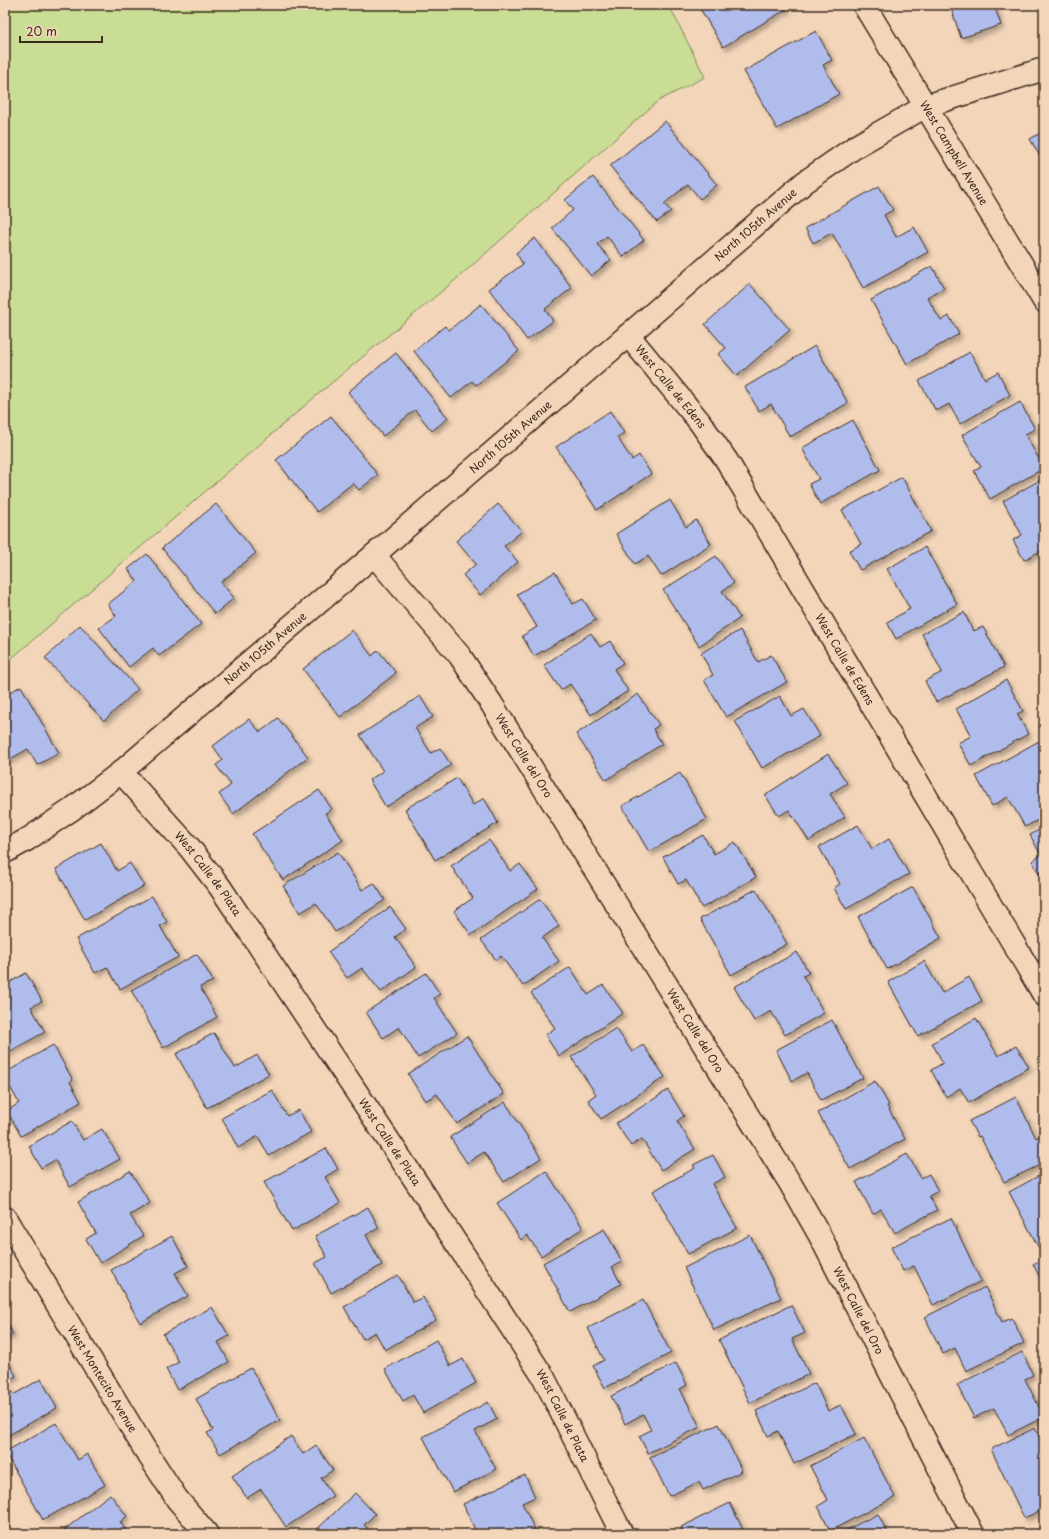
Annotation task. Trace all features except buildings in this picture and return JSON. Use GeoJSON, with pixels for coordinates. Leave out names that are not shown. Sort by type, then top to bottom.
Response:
{"type":"FeatureCollection","features":[{"type":"Feature","properties":{"kind":"street","name":"West Campbell Avenue"},"geometry":{"type":"LineString","coordinates":[[864,5],[1044,301]]}},
{"type":"Feature","properties":{"kind":"street","name":"North 105th Avenue"},"geometry":{"type":"LineString","coordinates":[[5,852],[28,839],[71,810],[122,772],[805,182],[858,145],[926,106],[1044,69]]}},
{"type":"Feature","properties":{"kind":"street","name":"West Calle de Edens"},"geometry":{"type":"LineString","coordinates":[[628,335],[699,421],[727,461],[1044,995]]}},
{"type":"Feature","properties":{"kind":"street","name":"West Calle del Oro"},"geometry":{"type":"LineString","coordinates":[[374,555],[460,656],[763,1138],[819,1234],[973,1534]]}},
{"type":"Feature","properties":{"kind":"street","name":"West Calle de Plata"},"geometry":{"type":"LineString","coordinates":[[122,772],[189,847],[220,887],[432,1206],[544,1378],[622,1534]]}},
{"type":"Feature","properties":{"kind":"street","name":"West Montecito Avenue"},"geometry":{"type":"LineString","coordinates":[[5,1218],[144,1448],[177,1499],[207,1534]]}},
{"type":"Feature","properties":{"kind":"green space"},"geometry":{"type":"Polygon","coordinates":[[[5,5],[669,5],[705,77],[658,101],[460,276],[323,390],[5,664],[5,5]]]}}]}
